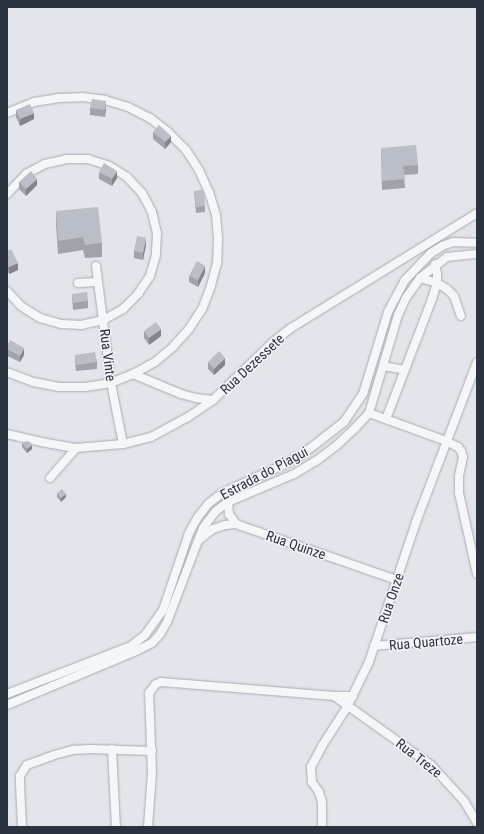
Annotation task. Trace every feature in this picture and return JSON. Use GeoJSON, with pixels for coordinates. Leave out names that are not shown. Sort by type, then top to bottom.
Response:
{"type":"FeatureCollection","features":[{"type":"Feature","properties":{"kind":"street"},"geometry":{"type":"LineString","coordinates":[[7,114],[34,102],[58,98],[82,97],[106,100],[128,107],[150,118],[169,133],[182,146],[199,170],[209,192],[216,215],[218,239],[217,263],[211,286],[202,309],[189,329],[164,355],[134,374],[111,383],[85,387],[59,387],[33,382],[7,372]]}},
{"type":"Feature","properties":{"kind":"street"},"geometry":{"type":"LineString","coordinates":[[7,194],[26,174],[45,164],[66,159],[88,159],[109,166],[127,177],[142,193],[152,212],[157,233],[156,255],[150,276],[138,294],[122,310],[103,320],[82,325],[60,324],[40,318],[21,306],[7,291]]}},
{"type":"Feature","properties":{"kind":"street","name":"Rua Dezessete"},"geometry":{"type":"LineString","coordinates":[[7,434],[76,448],[123,444],[151,437],[163,432],[213,400],[273,342],[291,328],[477,213]]}},
{"type":"Feature","properties":{"kind":"street","name":"Estrada do Piagui"},"geometry":{"type":"LineString","coordinates":[[7,694],[131,646],[145,635],[163,610],[189,533],[198,517],[208,504],[222,493],[281,466],[304,453],[344,422],[363,394],[388,312],[405,280],[431,253],[442,246],[453,242],[477,243]]}},
{"type":"Feature","properties":{"kind":"street"},"geometry":{"type":"LineString","coordinates":[[7,705],[152,643],[167,622],[198,540],[216,511],[228,502],[294,474],[316,461],[337,445],[369,413],[398,314],[420,278],[436,264],[447,257],[477,254]]}},
{"type":"Feature","properties":{"kind":"street"},"geometry":{"type":"LineString","coordinates":[[386,419],[437,283],[438,274],[436,264]]}},
{"type":"Feature","properties":{"kind":"street","name":"Rua Vinte"},"geometry":{"type":"LineString","coordinates":[[96,266],[111,383],[123,444]]}},
{"type":"Feature","properties":{"kind":"street"},"geometry":{"type":"LineString","coordinates":[[420,278],[437,283],[447,289],[454,296],[461,316]]}},
{"type":"Feature","properties":{"kind":"street"},"geometry":{"type":"LineString","coordinates":[[78,283],[98,282]]}},
{"type":"Feature","properties":{"kind":"street","name":"Rua Onze"},"geometry":{"type":"LineString","coordinates":[[322,827],[322,802],[319,792],[312,782],[311,768],[322,746],[347,707],[369,662],[446,441],[477,362]]}},
{"type":"Feature","properties":{"kind":"street"},"geometry":{"type":"LineString","coordinates":[[383,366],[405,370]]}},
{"type":"Feature","properties":{"kind":"street"},"geometry":{"type":"LineString","coordinates":[[134,374],[181,394],[213,400]]}},
{"type":"Feature","properties":{"kind":"street"},"geometry":{"type":"LineString","coordinates":[[369,413],[446,441],[458,447],[463,457],[459,476],[459,493],[477,574]]}},
{"type":"Feature","properties":{"kind":"street"},"geometry":{"type":"LineString","coordinates":[[50,478],[76,448]]}},
{"type":"Feature","properties":{"kind":"street"},"geometry":{"type":"LineString","coordinates":[[198,540],[213,529],[225,525],[236,524],[229,514],[228,502]]}},
{"type":"Feature","properties":{"kind":"street","name":"Rua Quinze"},"geometry":{"type":"LineString","coordinates":[[236,524],[397,580]]}},
{"type":"Feature","properties":{"kind":"street","name":"Rua Quartoze"},"geometry":{"type":"LineString","coordinates":[[374,646],[477,637]]}},
{"type":"Feature","properties":{"kind":"street"},"geometry":{"type":"LineString","coordinates":[[148,827],[152,791],[149,693],[156,684],[161,682],[334,696],[353,696]]}},
{"type":"Feature","properties":{"kind":"street","name":"Rua Treze"},"geometry":{"type":"LineString","coordinates":[[334,696],[347,707],[431,765],[464,801],[477,823]]}},
{"type":"Feature","properties":{"kind":"street"},"geometry":{"type":"LineString","coordinates":[[22,827],[20,776],[28,765],[54,755],[74,750],[112,749],[152,752]]}},
{"type":"Feature","properties":{"kind":"street"},"geometry":{"type":"LineString","coordinates":[[112,749],[116,827]]}},
{"type":"Feature","properties":{"kind":"building"},"geometry":{"type":"Polygon","coordinates":[[[92,99],[106,101],[105,110],[90,108],[92,99]]]}},
{"type":"Feature","properties":{"kind":"building"},"geometry":{"type":"Polygon","coordinates":[[[30,104],[34,113],[20,119],[16,110],[30,104]]]}},
{"type":"Feature","properties":{"kind":"building"},"geometry":{"type":"Polygon","coordinates":[[[159,125],[171,136],[165,142],[153,132],[159,125]]]}},
{"type":"Feature","properties":{"kind":"building"},"geometry":{"type":"Polygon","coordinates":[[[416,145],[418,165],[403,166],[405,179],[382,181],[381,148],[416,145]]]}},
{"type":"Feature","properties":{"kind":"building"},"geometry":{"type":"Polygon","coordinates":[[[104,163],[117,171],[112,179],[99,172],[104,163]]]}},
{"type":"Feature","properties":{"kind":"building"},"geometry":{"type":"Polygon","coordinates":[[[31,171],[37,179],[26,189],[19,182],[31,171]]]}},
{"type":"Feature","properties":{"kind":"building"},"geometry":{"type":"Polygon","coordinates":[[[204,190],[205,206],[196,207],[194,191],[204,190]]]}},
{"type":"Feature","properties":{"kind":"building"},"geometry":{"type":"Polygon","coordinates":[[[98,207],[102,243],[85,245],[83,237],[58,241],[56,211],[98,207]]]}},
{"type":"Feature","properties":{"kind":"building"},"geometry":{"type":"Polygon","coordinates":[[[137,236],[146,238],[143,253],[134,251],[137,236]]]}},
{"type":"Feature","properties":{"kind":"building"},"geometry":{"type":"Polygon","coordinates":[[[11,249],[18,263],[9,267],[7,263],[7,251],[11,249]]]}},
{"type":"Feature","properties":{"kind":"building"},"geometry":{"type":"Polygon","coordinates":[[[197,261],[205,266],[198,280],[189,276],[197,261]]]}},
{"type":"Feature","properties":{"kind":"building"},"geometry":{"type":"Polygon","coordinates":[[[87,292],[88,301],[73,303],[72,294],[87,292]]]}},
{"type":"Feature","properties":{"kind":"building"},"geometry":{"type":"Polygon","coordinates":[[[156,322],[161,329],[149,338],[144,331],[156,322]]]}},
{"type":"Feature","properties":{"kind":"building"},"geometry":{"type":"Polygon","coordinates":[[[10,340],[24,348],[20,356],[7,349],[10,340]]]}},
{"type":"Feature","properties":{"kind":"building"},"geometry":{"type":"Polygon","coordinates":[[[219,351],[225,358],[214,369],[208,362],[219,351]]]}},
{"type":"Feature","properties":{"kind":"building"},"geometry":{"type":"Polygon","coordinates":[[[95,352],[97,362],[76,365],[75,355],[95,352]]]}},
{"type":"Feature","properties":{"kind":"building"},"geometry":{"type":"Polygon","coordinates":[[[26,441],[30,442],[32,445],[27,449],[22,443],[26,441]]]}},
{"type":"Feature","properties":{"kind":"building"},"geometry":{"type":"Polygon","coordinates":[[[62,489],[66,494],[61,498],[57,493],[62,489]]]}}]}
